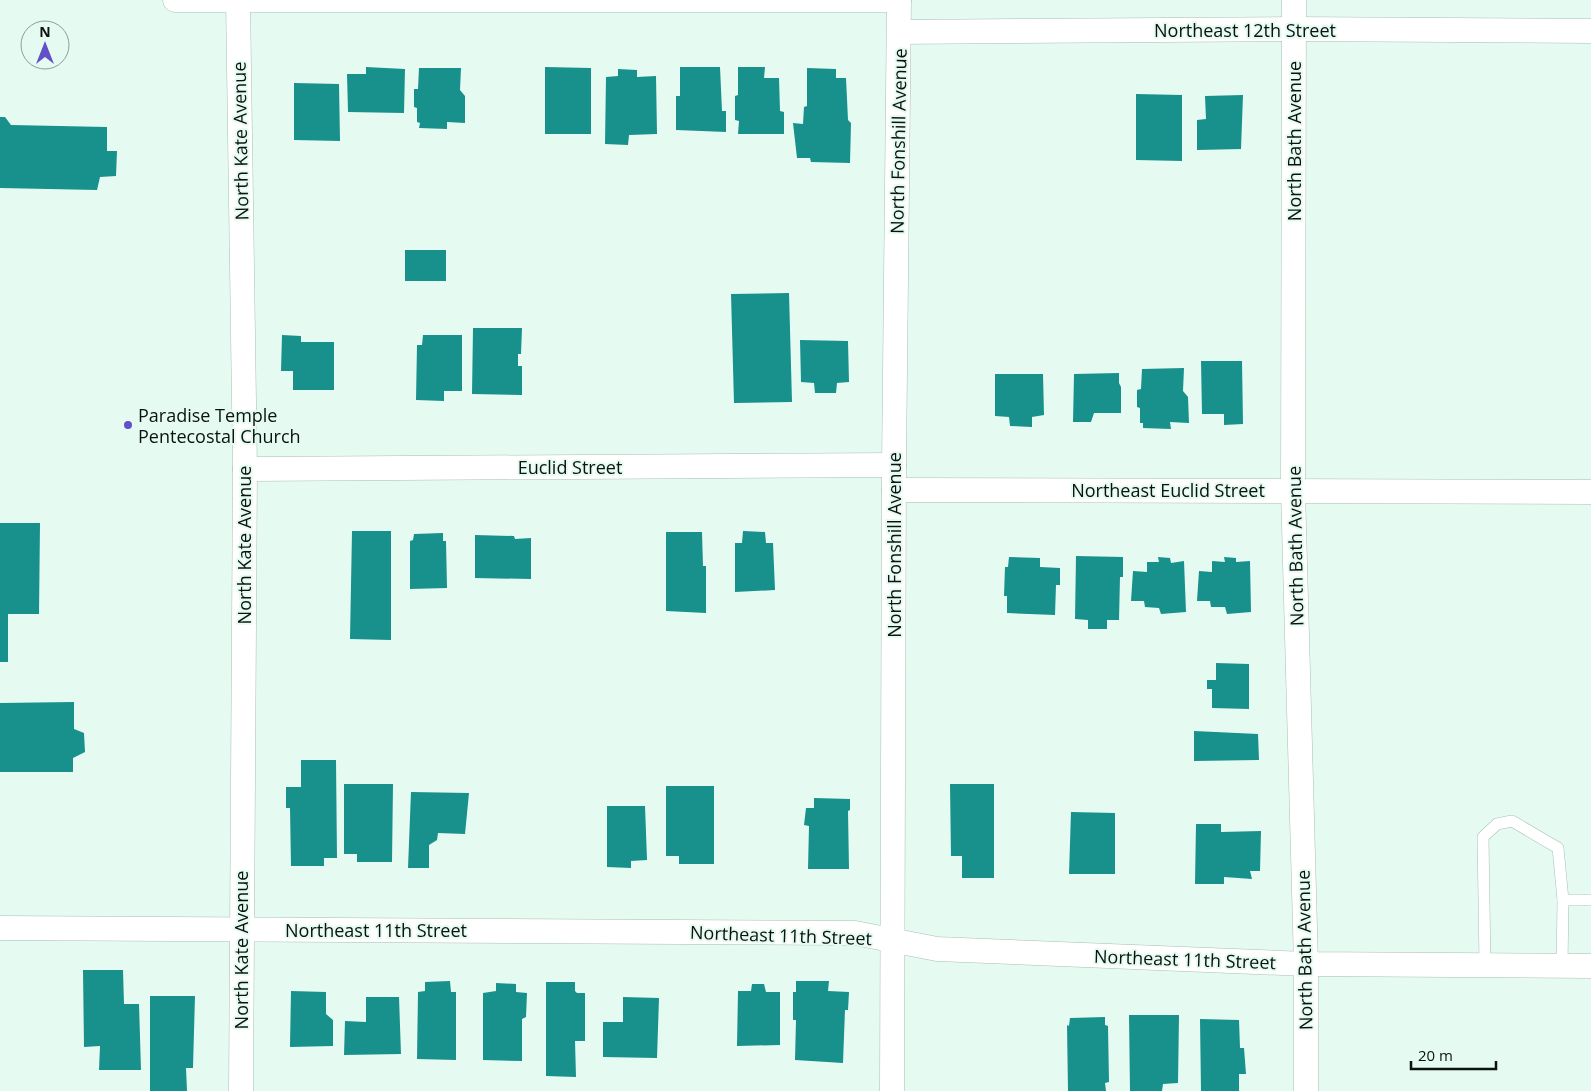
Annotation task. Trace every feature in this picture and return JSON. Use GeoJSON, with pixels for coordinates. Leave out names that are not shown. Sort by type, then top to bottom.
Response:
{"type":"FeatureCollection","features":[{"type":"Feature","properties":{"kind":"street"},"geometry":{"type":"LineString","coordinates":[[175,0],[899,0]]}},
{"type":"Feature","properties":{"kind":"street","name":"North Kate Avenue"},"geometry":{"type":"LineString","coordinates":[[238,0],[245,469],[241,1091]]}},
{"type":"Feature","properties":{"kind":"street","name":"North Fonshill Avenue"},"geometry":{"type":"LineString","coordinates":[[892,1091],[894,465],[899,0]]}},
{"type":"Feature","properties":{"kind":"street","name":"North Bath Avenue"},"geometry":{"type":"LineString","coordinates":[[1294,0],[1293,490],[1306,964],[1306,1091]]}},
{"type":"Feature","properties":{"kind":"street","name":"Northeast 12th Street"},"geometry":{"type":"LineString","coordinates":[[900,32],[1294,29],[1591,31]]}},
{"type":"Feature","properties":{"kind":"street","name":"Euclid Street"},"geometry":{"type":"LineString","coordinates":[[245,469],[894,465]]}},
{"type":"Feature","properties":{"kind":"street","name":"Northeast Euclid Street"},"geometry":{"type":"LineString","coordinates":[[894,490],[1591,492]]}},
{"type":"Feature","properties":{"kind":"street","name":"Northeast 11th Street"},"geometry":{"type":"LineString","coordinates":[[0,928],[855,933],[937,949],[1306,964],[1591,966]]}},
{"type":"Feature","properties":{"kind":"lane"},"geometry":{"type":"LineString","coordinates":[[1485,966],[1483,837],[1497,824],[1512,821],[1558,848],[1563,900],[1562,966]]}},
{"type":"Feature","properties":{"kind":"lane"},"geometry":{"type":"LineString","coordinates":[[1563,900],[1591,900]]}},
{"type":"Feature","properties":{"kind":"building"},"geometry":{"type":"Polygon","coordinates":[[[366,67],[405,69],[404,113],[348,112],[347,74],[366,74],[366,67]]]}},
{"type":"Feature","properties":{"kind":"building"},"geometry":{"type":"Polygon","coordinates":[[[545,67],[591,68],[591,134],[545,134],[545,67]]]}},
{"type":"Feature","properties":{"kind":"building"},"geometry":{"type":"Polygon","coordinates":[[[680,67],[720,67],[722,111],[726,111],[726,132],[676,130],[676,96],[680,96],[680,67]]]}},
{"type":"Feature","properties":{"kind":"building"},"geometry":{"type":"Polygon","coordinates":[[[738,67],[765,67],[764,78],[779,78],[780,111],[784,112],[784,134],[738,134],[739,121],[735,120],[735,96],[738,95],[738,67]]]}},
{"type":"Feature","properties":{"kind":"building"},"geometry":{"type":"Polygon","coordinates":[[[419,68],[461,68],[460,90],[465,96],[465,123],[447,122],[447,129],[419,128],[417,108],[414,107],[414,89],[418,89],[419,68]]]}},
{"type":"Feature","properties":{"kind":"building"},"geometry":{"type":"Polygon","coordinates":[[[807,68],[836,69],[836,78],[846,78],[848,120],[851,123],[850,163],[811,162],[810,158],[797,158],[793,123],[803,124],[804,107],[807,106],[807,68]]]}},
{"type":"Feature","properties":{"kind":"building"},"geometry":{"type":"Polygon","coordinates":[[[618,69],[637,70],[637,77],[656,76],[657,134],[629,135],[628,145],[605,144],[606,77],[618,76],[618,69]]]}},
{"type":"Feature","properties":{"kind":"building"},"geometry":{"type":"Polygon","coordinates":[[[294,83],[339,84],[340,141],[294,140],[294,83]]]}},
{"type":"Feature","properties":{"kind":"building"},"geometry":{"type":"Polygon","coordinates":[[[1136,94],[1182,95],[1182,161],[1136,160],[1136,94]]]}},
{"type":"Feature","properties":{"kind":"building"},"geometry":{"type":"Polygon","coordinates":[[[1243,95],[1241,149],[1197,150],[1197,120],[1206,119],[1205,96],[1243,95]]]}},
{"type":"Feature","properties":{"kind":"building"},"geometry":{"type":"Polygon","coordinates":[[[0,117],[5,117],[11,125],[107,127],[107,151],[117,151],[116,176],[100,177],[97,190],[0,188],[0,117]]]}},
{"type":"Feature","properties":{"kind":"building"},"geometry":{"type":"Polygon","coordinates":[[[405,250],[446,250],[446,281],[405,281],[405,250]]]}},
{"type":"Feature","properties":{"kind":"building"},"geometry":{"type":"Polygon","coordinates":[[[789,293],[792,402],[734,403],[731,294],[789,293]]]}},
{"type":"Feature","properties":{"kind":"building"},"geometry":{"type":"Polygon","coordinates":[[[473,328],[522,328],[521,354],[518,354],[518,366],[522,366],[522,395],[472,394],[473,328]]]}},
{"type":"Feature","properties":{"kind":"building"},"geometry":{"type":"Polygon","coordinates":[[[282,335],[301,336],[301,342],[334,342],[334,390],[293,390],[293,371],[281,371],[282,335]]]}},
{"type":"Feature","properties":{"kind":"building"},"geometry":{"type":"Polygon","coordinates":[[[423,335],[462,335],[462,391],[444,391],[444,401],[416,400],[417,345],[422,345],[423,335]]]}},
{"type":"Feature","properties":{"kind":"building"},"geometry":{"type":"Polygon","coordinates":[[[800,340],[848,341],[849,382],[837,383],[836,393],[815,393],[814,383],[801,382],[800,340]]]}},
{"type":"Feature","properties":{"kind":"building"},"geometry":{"type":"Polygon","coordinates":[[[1201,361],[1242,361],[1243,424],[1224,425],[1224,414],[1202,414],[1201,361]]]}},
{"type":"Feature","properties":{"kind":"building"},"geometry":{"type":"Polygon","coordinates":[[[1184,368],[1183,391],[1188,397],[1189,423],[1170,422],[1171,429],[1143,428],[1143,423],[1140,423],[1140,408],[1137,407],[1137,390],[1141,389],[1142,369],[1184,368]]]}},
{"type":"Feature","properties":{"kind":"building"},"geometry":{"type":"Polygon","coordinates":[[[1119,373],[1121,413],[1094,413],[1091,422],[1073,422],[1074,374],[1119,373]]]}},
{"type":"Feature","properties":{"kind":"building"},"geometry":{"type":"Polygon","coordinates":[[[995,374],[1043,374],[1044,415],[1032,417],[1032,427],[1010,426],[1009,417],[995,416],[995,374]]]}},
{"type":"Feature","properties":{"kind":"building"},"geometry":{"type":"Polygon","coordinates":[[[0,523],[40,523],[39,614],[8,614],[8,662],[0,662],[0,523]]]}},
{"type":"Feature","properties":{"kind":"building"},"geometry":{"type":"Polygon","coordinates":[[[352,531],[391,531],[391,640],[350,639],[352,531]]]}},
{"type":"Feature","properties":{"kind":"building"},"geometry":{"type":"Polygon","coordinates":[[[743,531],[765,532],[766,543],[773,543],[775,590],[735,592],[735,543],[742,543],[743,531]]]}},
{"type":"Feature","properties":{"kind":"building"},"geometry":{"type":"Polygon","coordinates":[[[666,532],[702,532],[703,566],[706,566],[706,613],[666,611],[666,532]]]}},
{"type":"Feature","properties":{"kind":"building"},"geometry":{"type":"Polygon","coordinates":[[[443,533],[443,541],[446,541],[447,588],[410,589],[410,541],[413,540],[414,534],[443,533]]]}},
{"type":"Feature","properties":{"kind":"building"},"geometry":{"type":"Polygon","coordinates":[[[475,535],[514,536],[515,539],[531,538],[531,579],[475,578],[475,535]]]}},
{"type":"Feature","properties":{"kind":"building"},"geometry":{"type":"Polygon","coordinates":[[[1076,556],[1123,557],[1123,577],[1120,577],[1119,620],[1107,620],[1107,629],[1088,629],[1088,620],[1075,619],[1076,556]]]}},
{"type":"Feature","properties":{"kind":"building"},"geometry":{"type":"Polygon","coordinates":[[[1009,557],[1040,558],[1040,567],[1060,568],[1060,585],[1056,585],[1055,615],[1007,613],[1007,596],[1004,596],[1005,567],[1008,567],[1009,557]]]}},
{"type":"Feature","properties":{"kind":"building"},"geometry":{"type":"Polygon","coordinates":[[[1158,557],[1170,558],[1171,563],[1184,561],[1186,612],[1161,614],[1159,608],[1145,607],[1144,601],[1131,601],[1133,571],[1147,572],[1147,562],[1159,562],[1158,557]]]}},
{"type":"Feature","properties":{"kind":"building"},"geometry":{"type":"Polygon","coordinates":[[[1224,557],[1236,558],[1236,562],[1250,561],[1251,612],[1227,614],[1225,607],[1211,607],[1210,601],[1197,601],[1199,571],[1212,572],[1212,561],[1225,562],[1224,557]]]}},
{"type":"Feature","properties":{"kind":"building"},"geometry":{"type":"Polygon","coordinates":[[[1216,663],[1249,664],[1249,709],[1212,708],[1212,689],[1207,689],[1207,680],[1216,680],[1216,663]]]}},
{"type":"Feature","properties":{"kind":"building"},"geometry":{"type":"Polygon","coordinates":[[[74,702],[74,729],[84,733],[85,752],[73,758],[73,772],[0,772],[0,703],[74,702]]]}},
{"type":"Feature","properties":{"kind":"building"},"geometry":{"type":"Polygon","coordinates":[[[1194,731],[1258,734],[1259,760],[1194,761],[1194,731]]]}},
{"type":"Feature","properties":{"kind":"building"},"geometry":{"type":"Polygon","coordinates":[[[301,760],[336,760],[337,858],[324,858],[324,866],[291,866],[290,808],[286,808],[286,787],[301,787],[301,760]]]}},
{"type":"Feature","properties":{"kind":"building"},"geometry":{"type":"Polygon","coordinates":[[[344,784],[393,784],[392,862],[357,862],[357,854],[344,854],[344,784]]]}},
{"type":"Feature","properties":{"kind":"building"},"geometry":{"type":"Polygon","coordinates":[[[950,784],[994,784],[994,878],[962,878],[962,856],[951,856],[950,784]]]}},
{"type":"Feature","properties":{"kind":"building"},"geometry":{"type":"Polygon","coordinates":[[[666,786],[714,786],[714,864],[679,864],[679,856],[666,856],[666,786]]]}},
{"type":"Feature","properties":{"kind":"building"},"geometry":{"type":"Polygon","coordinates":[[[411,792],[469,793],[465,834],[438,833],[437,840],[429,845],[429,868],[408,868],[411,792]]]}},
{"type":"Feature","properties":{"kind":"building"},"geometry":{"type":"Polygon","coordinates":[[[814,798],[850,799],[850,810],[848,811],[849,869],[808,869],[809,826],[804,825],[806,808],[814,808],[814,798]]]}},
{"type":"Feature","properties":{"kind":"building"},"geometry":{"type":"Polygon","coordinates":[[[607,806],[645,806],[647,860],[631,861],[631,868],[607,867],[607,806]]]}},
{"type":"Feature","properties":{"kind":"building"},"geometry":{"type":"Polygon","coordinates":[[[1071,812],[1115,813],[1115,874],[1069,874],[1071,812]]]}},
{"type":"Feature","properties":{"kind":"building"},"geometry":{"type":"Polygon","coordinates":[[[1196,824],[1221,824],[1221,832],[1261,831],[1260,871],[1250,871],[1252,879],[1224,877],[1224,884],[1195,884],[1196,824]]]}},
{"type":"Feature","properties":{"kind":"building"},"geometry":{"type":"Polygon","coordinates":[[[83,970],[123,970],[124,1004],[139,1004],[141,1070],[99,1070],[100,1046],[84,1047],[83,970]]]}},
{"type":"Feature","properties":{"kind":"building"},"geometry":{"type":"Polygon","coordinates":[[[450,981],[451,992],[456,992],[456,1060],[417,1059],[418,992],[425,991],[425,982],[450,981]]]}},
{"type":"Feature","properties":{"kind":"building"},"geometry":{"type":"Polygon","coordinates":[[[796,981],[829,981],[828,991],[849,992],[848,1010],[845,1010],[843,1063],[795,1060],[796,1020],[793,1020],[793,992],[796,992],[796,981]]]}},
{"type":"Feature","properties":{"kind":"building"},"geometry":{"type":"Polygon","coordinates":[[[546,982],[575,982],[575,991],[577,993],[585,993],[585,1041],[575,1041],[576,1077],[546,1076],[546,982]]]}},
{"type":"Feature","properties":{"kind":"building"},"geometry":{"type":"Polygon","coordinates":[[[496,983],[516,984],[516,992],[527,993],[526,1017],[522,1019],[522,1061],[483,1060],[483,993],[496,991],[496,983]]]}},
{"type":"Feature","properties":{"kind":"building"},"geometry":{"type":"Polygon","coordinates":[[[752,984],[764,984],[766,992],[780,992],[780,1045],[737,1046],[738,991],[751,991],[752,984]]]}},
{"type":"Feature","properties":{"kind":"building"},"geometry":{"type":"Polygon","coordinates":[[[291,991],[326,992],[326,1014],[333,1020],[333,1046],[290,1047],[291,991]]]}},
{"type":"Feature","properties":{"kind":"building"},"geometry":{"type":"Polygon","coordinates":[[[150,996],[195,996],[193,1068],[186,1068],[187,1091],[150,1091],[150,996]]]}},
{"type":"Feature","properties":{"kind":"building"},"geometry":{"type":"Polygon","coordinates":[[[366,997],[399,997],[401,1054],[344,1055],[345,1021],[366,1022],[366,997]]]}},
{"type":"Feature","properties":{"kind":"building"},"geometry":{"type":"Polygon","coordinates":[[[623,997],[659,998],[657,1058],[603,1057],[603,1022],[623,1022],[623,997]]]}},
{"type":"Feature","properties":{"kind":"building"},"geometry":{"type":"Polygon","coordinates":[[[1129,1015],[1179,1015],[1178,1083],[1163,1084],[1162,1091],[1130,1091],[1129,1015]]]}},
{"type":"Feature","properties":{"kind":"building"},"geometry":{"type":"Polygon","coordinates":[[[1105,1017],[1105,1025],[1108,1026],[1109,1082],[1105,1083],[1106,1091],[1068,1091],[1067,1025],[1069,1026],[1070,1018],[1105,1017]]]}},
{"type":"Feature","properties":{"kind":"building"},"geometry":{"type":"Polygon","coordinates":[[[1200,1019],[1239,1020],[1240,1048],[1244,1048],[1246,1074],[1239,1074],[1239,1091],[1201,1091],[1200,1019]]]}},
{"type":"Feature","properties":{"kind":"place","name":"Paradise Temple Pentecostal Church"},"geometry":{"type":"Point","coordinates":[128,425]}}]}
